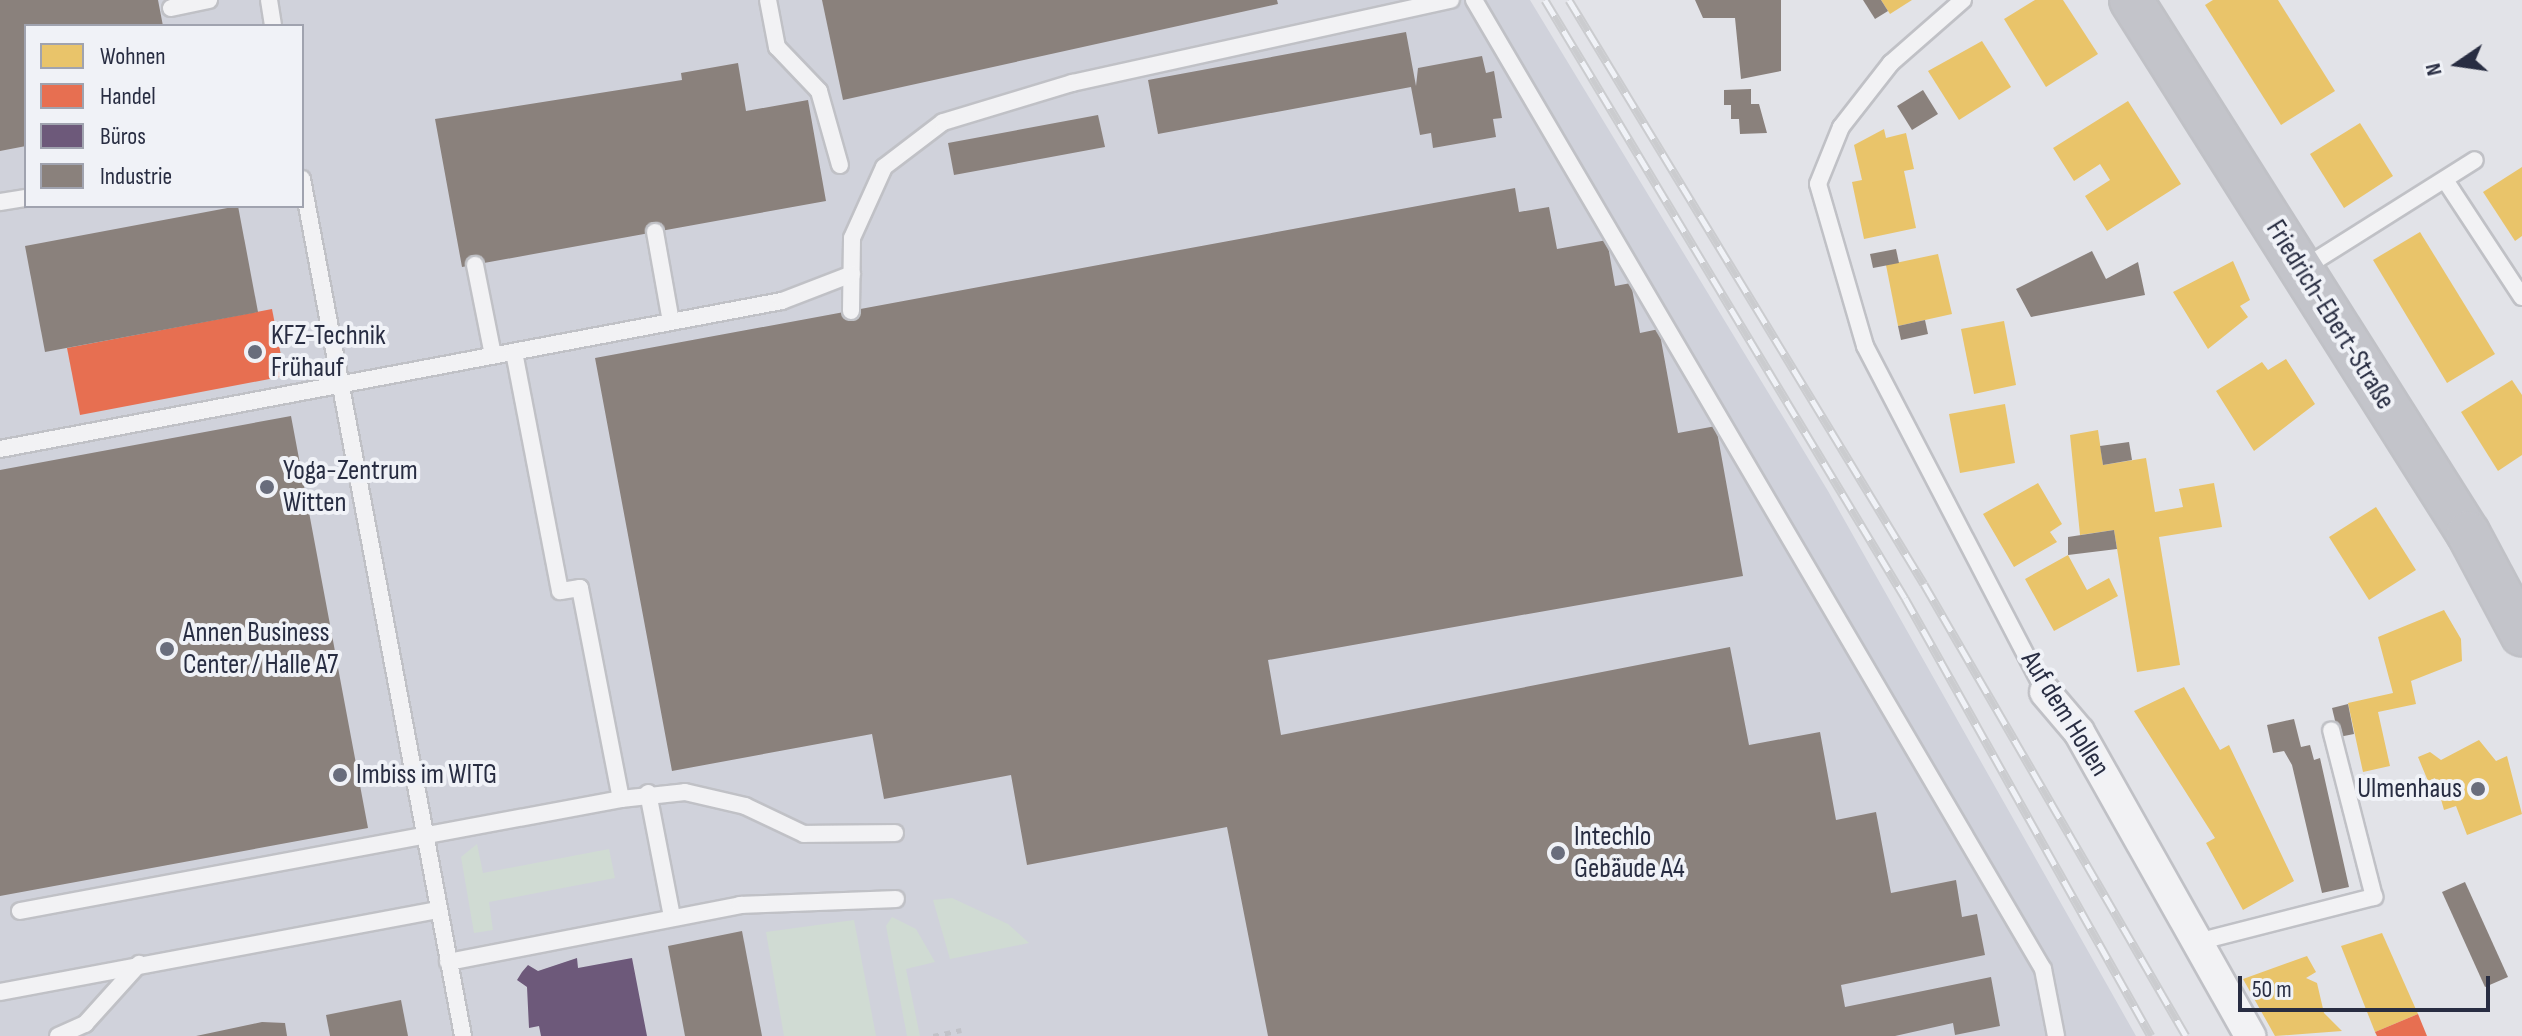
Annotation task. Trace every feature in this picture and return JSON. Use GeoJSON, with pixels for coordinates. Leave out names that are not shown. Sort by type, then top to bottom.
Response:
{"type":"FeatureCollection","features":[{"type":"Feature","properties":{"kind":"street","name":"Friedrich-Ebert-Straße"},"geometry":{"type":"LineString","coordinates":[[2136,2],[2468,533],[2522,634]]}},
{"type":"Feature","properties":{"kind":"street","name":"Auf dem Hollen"},"geometry":{"type":"LineString","coordinates":[[2045,692],[2079,732],[2201,941],[2250,1036]]}},
{"type":"Feature","properties":{"kind":"lane"},"geometry":{"type":"LineString","coordinates":[[171,8],[209,0]]}},
{"type":"Feature","properties":{"kind":"lane"},"geometry":{"type":"LineString","coordinates":[[269,0],[273,24]]}},
{"type":"Feature","properties":{"kind":"lane"},"geometry":{"type":"LineString","coordinates":[[768,0],[777,47],[819,91],[840,165]]}},
{"type":"Feature","properties":{"kind":"lane"},"geometry":{"type":"LineString","coordinates":[[851,311],[852,238],[884,167],[943,122],[1072,83],[1451,0]]}},
{"type":"Feature","properties":{"kind":"lane"},"geometry":{"type":"LineString","coordinates":[[1474,0],[2043,969],[2056,1036]]}},
{"type":"Feature","properties":{"kind":"lane","name":"Auf dem Hollen"},"geometry":{"type":"LineString","coordinates":[[1963,0],[1891,63],[1841,127],[1818,184],[1865,346],[2045,692]]}},
{"type":"Feature","properties":{"kind":"lane"},"geometry":{"type":"LineString","coordinates":[[2301,270],[2475,160]]}},
{"type":"Feature","properties":{"kind":"lane"},"geometry":{"type":"LineString","coordinates":[[2445,180],[2522,297]]}},
{"type":"Feature","properties":{"kind":"lane"},"geometry":{"type":"LineString","coordinates":[[304,190],[423,839],[463,1036]]}},
{"type":"Feature","properties":{"kind":"lane"},"geometry":{"type":"LineString","coordinates":[[0,202],[24,198]]}},
{"type":"Feature","properties":{"kind":"lane"},"geometry":{"type":"LineString","coordinates":[[655,232],[671,322]]}},
{"type":"Feature","properties":{"kind":"lane"},"geometry":{"type":"LineString","coordinates":[[475,265],[493,355]]}},
{"type":"Feature","properties":{"kind":"lane"},"geometry":{"type":"LineString","coordinates":[[0,449],[782,301],[852,274]]}},
{"type":"Feature","properties":{"kind":"lane"},"geometry":{"type":"LineString","coordinates":[[514,352],[560,591],[580,588],[621,799]]}},
{"type":"Feature","properties":{"kind":"lane"},"geometry":{"type":"LineString","coordinates":[[2201,941],[2374,897],[2331,730]]}},
{"type":"Feature","properties":{"kind":"lane"},"geometry":{"type":"LineString","coordinates":[[20,911],[423,839],[648,793],[685,792],[745,806],[804,834],[895,833]]}},
{"type":"Feature","properties":{"kind":"lane"},"geometry":{"type":"LineString","coordinates":[[648,793],[672,917]]}},
{"type":"Feature","properties":{"kind":"lane"},"geometry":{"type":"LineString","coordinates":[[448,962],[740,905],[896,899]]}},
{"type":"Feature","properties":{"kind":"lane"},"geometry":{"type":"LineString","coordinates":[[0,992],[438,910]]}},
{"type":"Feature","properties":{"kind":"lane"},"geometry":{"type":"LineString","coordinates":[[58,1036],[85,1024],[139,964]]}},
{"type":"Feature","properties":{"kind":"path"},"geometry":{"type":"LineString","coordinates":[[933,1036],[961,1030]]}},
{"type":"Feature","properties":{"kind":"shaded area"},"geometry":{"type":"Polygon","coordinates":[[[0,0],[1530,0],[1828,491],[2136,1036],[0,1036],[0,0]]]}},
{"type":"Feature","properties":{"kind":"shaded area"},"geometry":{"type":"Polygon","coordinates":[[[477,844],[483,873],[609,849],[615,878],[489,902],[493,930],[474,933],[461,857],[477,844]]]}},
{"type":"Feature","properties":{"kind":"shaded area"},"geometry":{"type":"Polygon","coordinates":[[[952,898],[1008,924],[1029,943],[950,959],[933,900],[952,898]]]}},
{"type":"Feature","properties":{"kind":"shaded area"},"geometry":{"type":"Polygon","coordinates":[[[892,917],[916,929],[935,962],[906,969],[920,1036],[907,1036],[886,926],[892,917]]]}},
{"type":"Feature","properties":{"kind":"shaded area"},"geometry":{"type":"Polygon","coordinates":[[[854,920],[876,1036],[784,1036],[766,932],[854,920]]]}},
{"type":"Feature","properties":{"kind":"building: Wohnen"},"geometry":{"type":"Polygon","coordinates":[[[1881,0],[1912,0],[1890,14],[1881,0]]]}},
{"type":"Feature","properties":{"kind":"building: Wohnen"},"geometry":{"type":"Polygon","coordinates":[[[2035,0],[2063,0],[2098,54],[2046,87],[2004,19],[2035,0]]]}},
{"type":"Feature","properties":{"kind":"building: Wohnen"},"geometry":{"type":"Polygon","coordinates":[[[2213,0],[2278,0],[2335,91],[2281,125],[2205,5],[2213,0]]]}},
{"type":"Feature","properties":{"kind":"building: Wohnen"},"geometry":{"type":"Polygon","coordinates":[[[1982,41],[2011,87],[1959,120],[1928,71],[1982,41]]]}},
{"type":"Feature","properties":{"kind":"building: Wohnen"},"geometry":{"type":"Polygon","coordinates":[[[2128,101],[2181,184],[2107,231],[2085,196],[2110,180],[2100,164],[2074,181],[2053,148],[2128,101]]]}},
{"type":"Feature","properties":{"kind":"building: Wohnen"},"geometry":{"type":"Polygon","coordinates":[[[2360,123],[2393,176],[2344,208],[2310,154],[2360,123]]]}},
{"type":"Feature","properties":{"kind":"building: Wohnen"},"geometry":{"type":"Polygon","coordinates":[[[1884,129],[1886,138],[1906,133],[1914,169],[1904,171],[1916,228],[1864,239],[1852,182],[1862,180],[1854,145],[1884,129]]]}},
{"type":"Feature","properties":{"kind":"building: Wohnen"},"geometry":{"type":"Polygon","coordinates":[[[2522,167],[2522,236],[2515,241],[2483,192],[2522,167]]]}},
{"type":"Feature","properties":{"kind":"building: Wohnen"},"geometry":{"type":"Polygon","coordinates":[[[2420,232],[2495,354],[2447,383],[2373,260],[2420,232]]]}},
{"type":"Feature","properties":{"kind":"building: Wohnen"},"geometry":{"type":"Polygon","coordinates":[[[1938,254],[1952,314],[1898,326],[1886,265],[1938,254]]]}},
{"type":"Feature","properties":{"kind":"building: Wohnen"},"geometry":{"type":"Polygon","coordinates":[[[2233,261],[2250,300],[2240,306],[2248,317],[2208,349],[2173,292],[2233,261]]]}},
{"type":"Feature","properties":{"kind":"building: Wohnen"},"geometry":{"type":"Polygon","coordinates":[[[2004,321],[2016,385],[1974,394],[1961,329],[2004,321]]]}},
{"type":"Feature","properties":{"kind":"building: Wohnen"},"geometry":{"type":"Polygon","coordinates":[[[2286,359],[2315,404],[2254,451],[2216,391],[2262,362],[2268,370],[2286,359]]]}},
{"type":"Feature","properties":{"kind":"building: Wohnen"},"geometry":{"type":"Polygon","coordinates":[[[2512,380],[2522,395],[2522,455],[2498,471],[2461,412],[2512,380]]]}},
{"type":"Feature","properties":{"kind":"building: Wohnen"},"geometry":{"type":"Polygon","coordinates":[[[2005,404],[2015,463],[1960,473],[1949,414],[2005,404]]]}},
{"type":"Feature","properties":{"kind":"building: Wohnen"},"geometry":{"type":"Polygon","coordinates":[[[2098,430],[2103,465],[2146,458],[2155,512],[2183,507],[2179,489],[2214,483],[2222,527],[2159,537],[2180,665],[2137,672],[2114,530],[2080,535],[2070,435],[2098,430]]]}},
{"type":"Feature","properties":{"kind":"building: Wohnen"},"geometry":{"type":"Polygon","coordinates":[[[2038,483],[2062,524],[2050,532],[2057,542],[2014,567],[1983,514],[2038,483]]]}},
{"type":"Feature","properties":{"kind":"building: Wohnen"},"geometry":{"type":"Polygon","coordinates":[[[2376,507],[2416,570],[2369,600],[2329,537],[2376,507]]]}},
{"type":"Feature","properties":{"kind":"building: Wohnen"},"geometry":{"type":"Polygon","coordinates":[[[2068,555],[2087,590],[2109,578],[2118,596],[2054,631],[2025,579],[2068,555]]]}},
{"type":"Feature","properties":{"kind":"building: Wohnen"},"geometry":{"type":"Polygon","coordinates":[[[2444,610],[2461,639],[2462,661],[2411,681],[2416,704],[2378,712],[2390,766],[2363,772],[2348,703],[2393,693],[2378,637],[2444,610]]]}},
{"type":"Feature","properties":{"kind":"building: Wohnen"},"geometry":{"type":"Polygon","coordinates":[[[2184,687],[2220,750],[2229,745],[2294,881],[2243,910],[2206,843],[2215,838],[2134,711],[2184,687]]]}},
{"type":"Feature","properties":{"kind":"building: Wohnen","name":"Ulmenhaus"},"geometry":{"type":"Polygon","coordinates":[[[2479,740],[2496,761],[2507,756],[2522,814],[2467,835],[2456,806],[2444,810],[2435,778],[2428,781],[2418,757],[2430,752],[2441,760],[2479,740]]]}},
{"type":"Feature","properties":{"kind":"building: Wohnen"},"geometry":{"type":"Polygon","coordinates":[[[2382,933],[2418,1014],[2375,1032],[2341,946],[2382,933]]]}},
{"type":"Feature","properties":{"kind":"building: Wohnen"},"geometry":{"type":"Polygon","coordinates":[[[2307,956],[2316,972],[2306,978],[2317,983],[2324,1013],[2342,1031],[2275,1036],[2243,979],[2307,956]]]}},
{"type":"Feature","properties":{"kind":"building: Handel"},"geometry":{"type":"Polygon","coordinates":[[[272,309],[285,376],[80,415],[67,348],[272,309]]]}},
{"type":"Feature","properties":{"kind":"building: Handel"},"geometry":{"type":"Polygon","coordinates":[[[2418,1014],[2427,1036],[2377,1036],[2375,1032],[2418,1014]]]}},
{"type":"Feature","properties":{"kind":"building: Büros"},"geometry":{"type":"Polygon","coordinates":[[[577,958],[578,968],[632,958],[647,1036],[541,1036],[539,1026],[529,1028],[527,987],[517,980],[522,972],[528,965],[538,971],[577,958]]]}},
{"type":"Feature","properties":{"kind":"building: Industrie"},"geometry":{"type":"Polygon","coordinates":[[[0,0],[158,0],[163,24],[24,24],[24,146],[0,151],[0,0]]]}},
{"type":"Feature","properties":{"kind":"building: Industrie"},"geometry":{"type":"Polygon","coordinates":[[[822,0],[1277,0],[1278,4],[843,100],[822,0]]]}},
{"type":"Feature","properties":{"kind":"building: Industrie"},"geometry":{"type":"Polygon","coordinates":[[[1695,0],[1781,0],[1781,71],[1741,79],[1735,18],[1703,18],[1695,0]]]}},
{"type":"Feature","properties":{"kind":"building: Industrie"},"geometry":{"type":"Polygon","coordinates":[[[1863,0],[1881,0],[1888,11],[1875,19],[1863,0]]]}},
{"type":"Feature","properties":{"kind":"building: Industrie"},"geometry":{"type":"Polygon","coordinates":[[[1406,32],[1416,86],[1418,68],[1482,56],[1486,73],[1494,71],[1502,118],[1493,119],[1496,137],[1433,148],[1431,133],[1420,135],[1411,87],[1158,134],[1148,80],[1406,32]]]}},
{"type":"Feature","properties":{"kind":"building: Industrie"},"geometry":{"type":"Polygon","coordinates":[[[738,63],[746,111],[808,100],[826,201],[462,267],[435,119],[682,80],[681,73],[738,63]]]}},
{"type":"Feature","properties":{"kind":"building: Industrie"},"geometry":{"type":"Polygon","coordinates":[[[1751,89],[1751,104],[1759,104],[1767,133],[1740,134],[1739,119],[1731,119],[1731,105],[1724,105],[1724,90],[1751,89]]]}},
{"type":"Feature","properties":{"kind":"building: Industrie"},"geometry":{"type":"Polygon","coordinates":[[[1923,90],[1938,114],[1912,130],[1897,106],[1923,90]]]}},
{"type":"Feature","properties":{"kind":"building: Industrie"},"geometry":{"type":"Polygon","coordinates":[[[1098,115],[1105,147],[954,175],[948,143],[1098,115]]]}},
{"type":"Feature","properties":{"kind":"building: Industrie"},"geometry":{"type":"Polygon","coordinates":[[[1515,188],[1519,212],[1549,207],[1557,249],[1607,240],[1615,286],[1631,283],[1640,333],[1659,329],[1678,433],[1716,426],[1743,576],[1268,660],[1281,735],[1730,647],[1749,745],[1820,732],[1836,820],[1876,812],[1891,893],[1956,880],[1962,917],[1977,914],[1985,955],[1841,985],[1845,1007],[1991,977],[2000,1026],[1955,1035],[1953,1023],[1895,1036],[1268,1036],[1227,827],[1027,865],[1011,775],[884,799],[872,734],[672,771],[595,358],[1515,188]]]}},
{"type":"Feature","properties":{"kind":"building: Industrie"},"geometry":{"type":"Polygon","coordinates":[[[238,208],[258,312],[45,352],[25,246],[238,208]]]}},
{"type":"Feature","properties":{"kind":"building: Industrie"},"geometry":{"type":"Polygon","coordinates":[[[1896,249],[1899,263],[1873,268],[1870,254],[1896,249]]]}},
{"type":"Feature","properties":{"kind":"building: Industrie"},"geometry":{"type":"Polygon","coordinates":[[[2092,251],[2106,279],[2138,262],[2145,295],[2031,317],[2016,289],[2092,251]]]}},
{"type":"Feature","properties":{"kind":"building: Industrie"},"geometry":{"type":"Polygon","coordinates":[[[1925,320],[1928,334],[1901,340],[1898,326],[1925,320]]]}},
{"type":"Feature","properties":{"kind":"building: Industrie","name":"Annen Business Center / Halle A7"},"geometry":{"type":"Polygon","coordinates":[[[291,416],[368,828],[0,896],[0,470],[291,416]]]}},
{"type":"Feature","properties":{"kind":"building: Industrie"},"geometry":{"type":"Polygon","coordinates":[[[2129,442],[2132,460],[2103,465],[2100,446],[2129,442]]]}},
{"type":"Feature","properties":{"kind":"building: Industrie"},"geometry":{"type":"Polygon","coordinates":[[[2114,530],[2117,549],[2068,555],[2068,537],[2114,530]]]}},
{"type":"Feature","properties":{"kind":"building: Industrie"},"geometry":{"type":"Polygon","coordinates":[[[2348,704],[2354,734],[2339,737],[2332,708],[2348,704]]]}},
{"type":"Feature","properties":{"kind":"building: Industrie"},"geometry":{"type":"Polygon","coordinates":[[[2294,719],[2301,747],[2310,745],[2314,760],[2320,758],[2349,887],[2322,893],[2292,765],[2284,751],[2273,753],[2267,725],[2294,719]]]}},
{"type":"Feature","properties":{"kind":"building: Industrie"},"geometry":{"type":"Polygon","coordinates":[[[2465,882],[2508,977],[2485,987],[2442,892],[2465,882]]]}},
{"type":"Feature","properties":{"kind":"building: Industrie"},"geometry":{"type":"Polygon","coordinates":[[[742,931],[762,1036],[685,1036],[668,946],[742,931]]]}},
{"type":"Feature","properties":{"kind":"building: Industrie"},"geometry":{"type":"Polygon","coordinates":[[[401,1000],[408,1036],[330,1036],[326,1015],[401,1000]]]}},
{"type":"Feature","properties":{"kind":"building: Industrie"},"geometry":{"type":"Polygon","coordinates":[[[262,1022],[285,1023],[287,1036],[196,1036],[262,1022]]]}},
{"type":"Feature","properties":{"kind":"railway"},"geometry":{"type":"LineString","coordinates":[[1545,0],[1905,598],[2151,1036]]}},
{"type":"Feature","properties":{"kind":"railway"},"geometry":{"type":"LineString","coordinates":[[1569,0],[1924,584],[2186,1036]]}},
{"type":"Feature","properties":{"kind":"place","name":"KFZ-Technik Frühauf"},"geometry":{"type":"Point","coordinates":[255,352]}},
{"type":"Feature","properties":{"kind":"place","name":"Yoga-Zentrum Witten"},"geometry":{"type":"Point","coordinates":[267,487]}},
{"type":"Feature","properties":{"kind":"place","name":"Annen Business Center / Halle A7"},"geometry":{"type":"Point","coordinates":[167,649]}},
{"type":"Feature","properties":{"kind":"place","name":"Imbiss im WITG"},"geometry":{"type":"Point","coordinates":[340,775]}},
{"type":"Feature","properties":{"kind":"place","name":"Ulmenhaus"},"geometry":{"type":"Point","coordinates":[2478,789]}},
{"type":"Feature","properties":{"kind":"place","name":"Intechlo Gebäude A4"},"geometry":{"type":"Point","coordinates":[1558,853]}}]}
